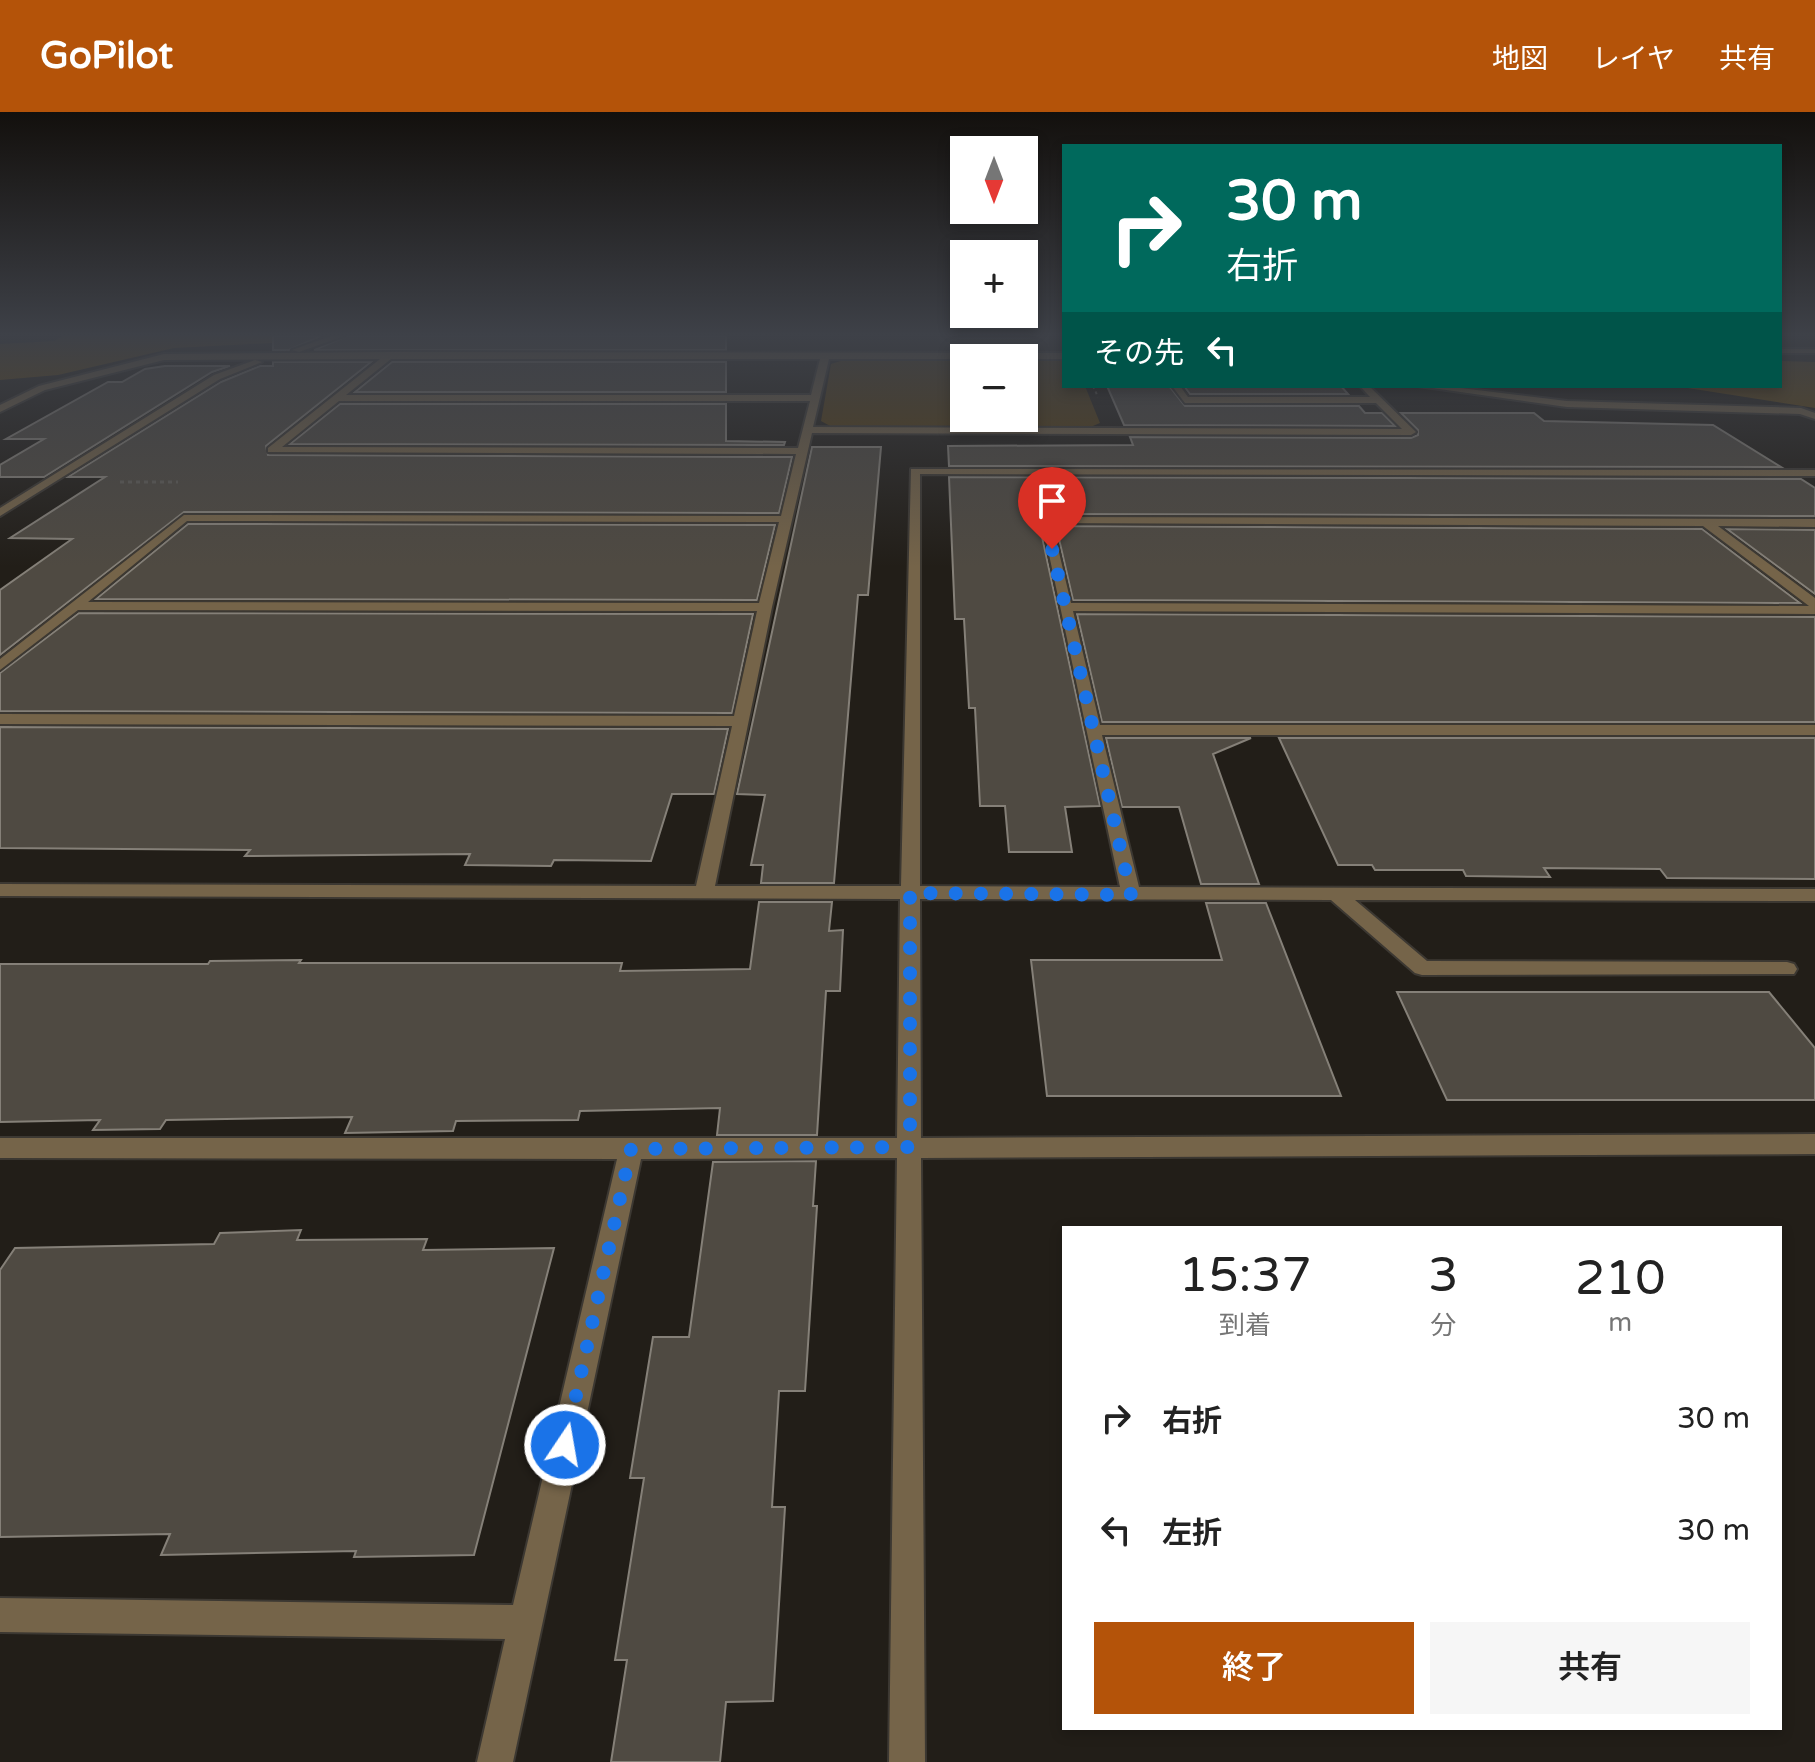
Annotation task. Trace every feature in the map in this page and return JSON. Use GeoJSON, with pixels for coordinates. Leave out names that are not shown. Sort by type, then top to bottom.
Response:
{"type":"FeatureCollection","features":[{"type":"Feature","properties":{"kind":"street"},"geometry":{"type":"LineString","coordinates":[[0,513],[160,413]]}},
{"type":"Feature","properties":{"kind":"street"},"geometry":{"type":"LineString","coordinates":[[318,413],[272,450],[800,451]]}},
{"type":"Feature","properties":{"kind":"street"},"geometry":{"type":"LineString","coordinates":[[704,893],[739,721],[811,413]]}},
{"type":"Feature","properties":{"kind":"street"},"geometry":{"type":"LineString","coordinates":[[807,430],[1411,432],[1392,413]]}},
{"type":"Feature","properties":{"kind":"street"},"geometry":{"type":"LineString","coordinates":[[907,1762],[915,471],[1815,473]]}},
{"type":"Feature","properties":{"kind":"street"},"geometry":{"type":"LineString","coordinates":[[0,666],[184,518],[785,519]]}},
{"type":"Feature","properties":{"kind":"street"},"geometry":{"type":"LineString","coordinates":[[1131,895],[1045,519],[1815,523]]}},
{"type":"Feature","properties":{"kind":"street"},"geometry":{"type":"LineString","coordinates":[[1705,522],[1815,607]]}},
{"type":"Feature","properties":{"kind":"street"},"geometry":{"type":"LineString","coordinates":[[75,606],[765,607]]}},
{"type":"Feature","properties":{"kind":"street"},"geometry":{"type":"LineString","coordinates":[[1066,607],[1815,607]]}},
{"type":"Feature","properties":{"kind":"street"},"geometry":{"type":"LineString","coordinates":[[0,719],[739,721]]}},
{"type":"Feature","properties":{"kind":"street"},"geometry":{"type":"LineString","coordinates":[[1093,730],[1815,730]]}},
{"type":"Feature","properties":{"kind":"street"},"geometry":{"type":"LineString","coordinates":[[0,890],[1815,895]]}},
{"type":"Feature","properties":{"kind":"street"},"geometry":{"type":"LineString","coordinates":[[1337,895],[1422,968],[1787,969]]}},
{"type":"Feature","properties":{"kind":"street"},"geometry":{"type":"LineString","coordinates":[[0,1148],[1815,1144]]}},
{"type":"Feature","properties":{"kind":"street"},"geometry":{"type":"LineString","coordinates":[[495,1762],[631,1149]]}},
{"type":"Feature","properties":{"kind":"street"},"geometry":{"type":"LineString","coordinates":[[0,1615],[526,1622]]}},
{"type":"Feature","properties":{"kind":"shaded area"},"geometry":{"type":"Polygon","coordinates":[[[822,413],[950,413],[950,427],[832,427],[821,421],[822,413]]]}},
{"type":"Feature","properties":{"kind":"shaded area"},"geometry":{"type":"Polygon","coordinates":[[[1038,413],[1096,413],[1100,423],[1088,428],[1038,428],[1038,413]]]}},
{"type":"Feature","properties":{"kind":"building"},"geometry":{"type":"Polygon","coordinates":[[[53,413],[146,413],[44,477],[0,477],[0,465],[44,439],[6,439],[53,413]]]}},
{"type":"Feature","properties":{"kind":"building"},"geometry":{"type":"Polygon","coordinates":[[[171,413],[307,413],[266,446],[268,455],[792,457],[779,513],[184,512],[0,655],[0,590],[72,539],[10,538],[105,477],[68,477],[171,413]]]}},
{"type":"Feature","properties":{"kind":"building"},"geometry":{"type":"Polygon","coordinates":[[[329,413],[726,413],[726,441],[785,442],[784,445],[290,444],[329,413]]]}},
{"type":"Feature","properties":{"kind":"building"},"geometry":{"type":"Polygon","coordinates":[[[1119,413],[1382,413],[1395,426],[1124,425],[1119,413]]]}},
{"type":"Feature","properties":{"kind":"building"},"geometry":{"type":"Polygon","coordinates":[[[1401,413],[1534,413],[1544,421],[1713,425],[1781,467],[949,466],[948,446],[1133,445],[1130,437],[1411,438],[1418,435],[1418,430],[1401,413]]]}},
{"type":"Feature","properties":{"kind":"building"},"geometry":{"type":"Polygon","coordinates":[[[812,447],[881,447],[868,595],[858,595],[834,883],[761,883],[763,865],[751,865],[765,795],[737,794],[812,447]]]}},
{"type":"Feature","properties":{"kind":"building"},"geometry":{"type":"Polygon","coordinates":[[[949,477],[1801,479],[1815,488],[1815,516],[1041,514],[1038,518],[1100,806],[1065,807],[1072,852],[1009,852],[1005,806],[980,806],[975,708],[969,708],[964,619],[955,619],[949,477]]]}},
{"type":"Feature","properties":{"kind":"building"},"geometry":{"type":"Polygon","coordinates":[[[188,524],[775,525],[757,600],[96,599],[188,524]]]}},
{"type":"Feature","properties":{"kind":"building"},"geometry":{"type":"Polygon","coordinates":[[[1056,526],[1702,529],[1800,603],[1073,600],[1056,526]]]}},
{"type":"Feature","properties":{"kind":"building"},"geometry":{"type":"Polygon","coordinates":[[[1727,529],[1815,530],[1815,594],[1727,529]]]}},
{"type":"Feature","properties":{"kind":"building"},"geometry":{"type":"Polygon","coordinates":[[[79,613],[753,614],[732,713],[0,711],[0,673],[79,613]]]}},
{"type":"Feature","properties":{"kind":"building"},"geometry":{"type":"Polygon","coordinates":[[[1077,614],[1815,617],[1815,722],[1102,722],[1077,614]]]}},
{"type":"Feature","properties":{"kind":"building"},"geometry":{"type":"Polygon","coordinates":[[[0,727],[728,729],[714,794],[672,794],[651,861],[554,860],[551,866],[465,865],[470,854],[245,856],[250,850],[0,848],[0,727]]]}},
{"type":"Feature","properties":{"kind":"building"},"geometry":{"type":"Polygon","coordinates":[[[1106,738],[1251,738],[1213,754],[1259,884],[1201,884],[1179,807],[1122,807],[1106,738]]]}},
{"type":"Feature","properties":{"kind":"building"},"geometry":{"type":"Polygon","coordinates":[[[1279,738],[1815,738],[1815,879],[1667,878],[1660,869],[1544,868],[1550,877],[1466,876],[1463,870],[1375,870],[1372,865],[1338,865],[1279,738]]]}},
{"type":"Feature","properties":{"kind":"building"},"geometry":{"type":"Polygon","coordinates":[[[759,902],[832,902],[829,931],[843,930],[840,991],[826,991],[817,1135],[717,1135],[720,1108],[580,1111],[578,1120],[456,1121],[453,1131],[345,1133],[352,1117],[166,1120],[160,1129],[93,1130],[100,1120],[0,1122],[0,964],[208,964],[210,961],[301,960],[299,963],[622,963],[620,971],[750,969],[759,902]]]}},
{"type":"Feature","properties":{"kind":"building"},"geometry":{"type":"Polygon","coordinates":[[[1206,903],[1266,903],[1341,1096],[1047,1096],[1031,960],[1222,960],[1206,903]]]}},
{"type":"Feature","properties":{"kind":"building"},"geometry":{"type":"Polygon","coordinates":[[[1397,992],[1769,992],[1815,1048],[1815,1100],[1447,1100],[1397,992]]]}},
{"type":"Feature","properties":{"kind":"building"},"geometry":{"type":"Polygon","coordinates":[[[816,1161],[813,1206],[817,1206],[805,1391],[779,1391],[772,1507],[785,1507],[773,1701],[726,1702],[720,1762],[611,1762],[627,1660],[615,1660],[644,1478],[630,1478],[653,1337],[689,1337],[713,1162],[816,1161]]]}},
{"type":"Feature","properties":{"kind":"building"},"geometry":{"type":"Polygon","coordinates":[[[301,1230],[297,1240],[427,1239],[423,1250],[554,1248],[474,1555],[354,1557],[356,1551],[161,1555],[170,1534],[0,1537],[0,1270],[15,1248],[214,1244],[220,1233],[301,1230]]]}},
{"type":"Feature","properties":{"kind":"route"},"geometry":{"type":"LineString","coordinates":[[565,1445],[631,1149],[910,1147],[910,893],[1131,895],[1052,549]]}}]}
